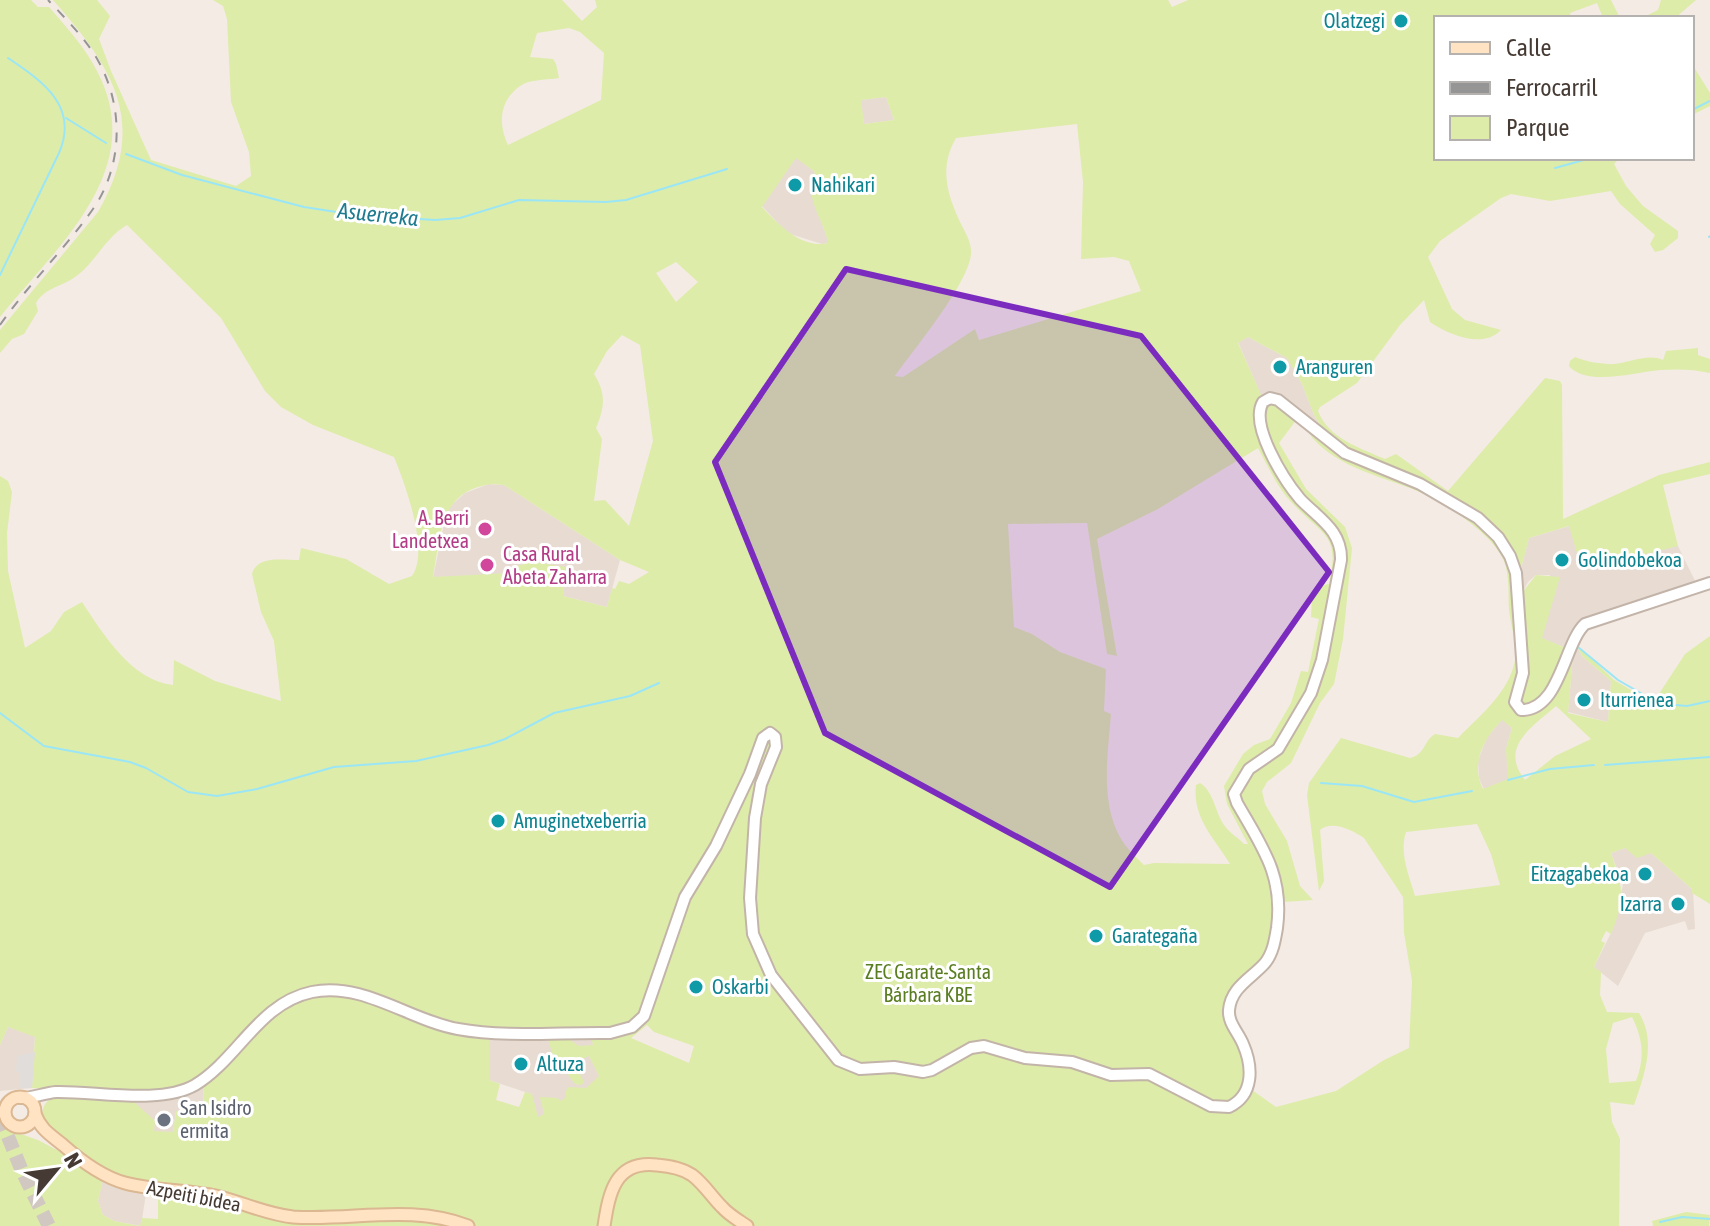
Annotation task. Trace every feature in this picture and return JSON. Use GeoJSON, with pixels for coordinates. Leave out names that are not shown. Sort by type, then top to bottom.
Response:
{"type":"FeatureCollection","features":[{"type":"Feature","properties":{"kind":"main road"},"geometry":{"type":"LineString","coordinates":[[0,1099],[18,1098],[31,1103],[35,1114],[28,1125],[17,1127],[3,1114],[6,1107],[18,1098]]}},
{"type":"Feature","properties":{"kind":"main road","name":"Azpeiti bidea"},"geometry":{"type":"LineString","coordinates":[[35,1114],[43,1129],[70,1151],[107,1176],[124,1183],[215,1196],[273,1214],[307,1217],[413,1213],[438,1216],[468,1226]]}},
{"type":"Feature","properties":{"kind":"main road","name":"Azpeiti bidea"},"geometry":{"type":"LineString","coordinates":[[17,1127],[70,1151]]}},
{"type":"Feature","properties":{"kind":"main road"},"geometry":{"type":"LineString","coordinates":[[604,1226],[608,1198],[617,1181],[627,1170],[643,1164],[669,1166],[689,1173],[724,1209],[747,1226]]}},
{"type":"Feature","properties":{"kind":"street"},"geometry":{"type":"LineString","coordinates":[[18,1098],[58,1092],[154,1094],[184,1090],[207,1075],[276,1009],[299,996],[319,991],[361,996],[443,1026],[469,1031],[610,1033],[630,1028],[644,1016],[687,892],[716,846],[750,774],[763,738],[770,733],[775,737],[776,745],[761,784],[754,826],[750,898],[753,934],[771,975],[838,1060],[860,1069],[894,1067],[923,1072],[971,1048],[984,1046],[1025,1058],[1069,1061],[1111,1075],[1149,1074],[1213,1107],[1229,1107],[1243,1097],[1250,1079],[1246,1052],[1230,1021],[1230,1006],[1238,989],[1269,957],[1276,936],[1279,903],[1275,876],[1234,794],[1249,769],[1280,747],[1311,693],[1322,660],[1341,560],[1336,536],[1297,495],[1263,435],[1258,418],[1263,402],[1270,398],[1277,399],[1350,456],[1420,484],[1492,530],[1508,551],[1515,570],[1523,673],[1515,702],[1521,710],[1535,706],[1551,689],[1565,666],[1577,632],[1585,624],[1710,583]]}},
{"type":"Feature","properties":{"kind":"street"},"geometry":{"type":"LineString","coordinates":[[35,1114],[45,1098],[58,1092]]}},
{"type":"Feature","properties":{"kind":"highlighted area"},"geometry":{"type":"Polygon","coordinates":[[[846,269],[1141,336],[1329,572],[1110,887],[825,733],[715,462],[846,269]]]}},
{"type":"Feature","properties":{"kind":"shaded area"},"geometry":{"type":"Polygon","coordinates":[[[886,97],[894,120],[864,124],[860,100],[886,97]]]}},
{"type":"Feature","properties":{"kind":"shaded area"},"geometry":{"type":"Polygon","coordinates":[[[796,157],[815,172],[811,193],[829,243],[822,244],[787,233],[762,206],[796,157]]]}},
{"type":"Feature","properties":{"kind":"shaded area"},"geometry":{"type":"Polygon","coordinates":[[[1248,337],[1287,358],[1302,384],[1314,415],[1337,452],[1286,410],[1266,407],[1238,342],[1248,337]]]}},
{"type":"Feature","properties":{"kind":"shaded area"},"geometry":{"type":"Polygon","coordinates":[[[489,484],[504,485],[620,560],[607,607],[563,596],[564,568],[534,562],[511,567],[512,573],[433,578],[447,509],[465,493],[489,484]]]}},
{"type":"Feature","properties":{"kind":"shaded area"},"geometry":{"type":"Polygon","coordinates":[[[1570,526],[1678,546],[1699,589],[1589,625],[1576,644],[1582,656],[1611,681],[1608,722],[1568,712],[1573,655],[1566,648],[1541,638],[1550,575],[1536,575],[1521,595],[1519,576],[1529,538],[1570,526]]]}},
{"type":"Feature","properties":{"kind":"shaded area"},"geometry":{"type":"Polygon","coordinates":[[[1502,719],[1512,728],[1506,749],[1509,779],[1485,792],[1479,778],[1478,761],[1486,739],[1502,719]]]}},
{"type":"Feature","properties":{"kind":"shaded area"},"geometry":{"type":"Polygon","coordinates":[[[1625,848],[1651,853],[1693,890],[1695,929],[1688,930],[1685,921],[1645,933],[1618,986],[1594,967],[1611,933],[1623,885],[1611,853],[1625,848]]]}},
{"type":"Feature","properties":{"kind":"shaded area"},"geometry":{"type":"Polygon","coordinates":[[[8,1027],[35,1036],[32,1088],[0,1091],[0,1045],[8,1027]]]}},
{"type":"Feature","properties":{"kind":"shaded area"},"geometry":{"type":"Polygon","coordinates":[[[489,1031],[590,1033],[605,1084],[538,1118],[531,1094],[489,1080],[489,1031]]]}},
{"type":"Feature","properties":{"kind":"shaded area"},"geometry":{"type":"Polygon","coordinates":[[[35,1052],[32,1088],[20,1088],[20,1072],[16,1072],[17,1056],[35,1052]]]}},
{"type":"Feature","properties":{"kind":"shaded area"},"geometry":{"type":"Polygon","coordinates":[[[203,1078],[204,1113],[176,1111],[172,1140],[142,1138],[133,1094],[203,1078]]]}},
{"type":"Feature","properties":{"kind":"shaded area"},"geometry":{"type":"Polygon","coordinates":[[[104,1174],[147,1187],[141,1226],[114,1221],[103,1215],[98,1201],[104,1174]]]}},
{"type":"Feature","properties":{"kind":"green space"},"geometry":{"type":"Polygon","coordinates":[[[0,0],[31,0],[38,7],[49,7],[75,38],[97,71],[110,107],[112,141],[104,174],[89,204],[47,263],[0,317],[0,0]]]}},
{"type":"Feature","properties":{"kind":"green space","name":"ZEC Garate-Santa Bárbara KBE"},"geometry":{"type":"Polygon","coordinates":[[[53,0],[97,0],[110,16],[99,39],[151,160],[236,186],[251,176],[249,152],[231,102],[227,19],[223,6],[213,0],[562,0],[582,21],[597,7],[595,0],[1168,0],[1172,7],[1188,0],[1611,0],[1619,16],[1602,16],[1597,3],[1570,13],[1571,16],[1434,16],[1434,160],[1618,160],[1614,164],[1626,186],[1643,206],[1678,231],[1678,238],[1663,250],[1655,252],[1650,244],[1655,235],[1620,204],[1611,191],[1550,201],[1511,194],[1501,198],[1440,241],[1428,257],[1452,309],[1465,320],[1501,330],[1485,339],[1456,335],[1430,322],[1424,300],[1400,325],[1357,383],[1318,411],[1329,428],[1346,441],[1385,459],[1396,454],[1448,491],[1545,378],[1560,381],[1563,519],[1659,475],[1710,462],[1710,474],[1663,485],[1678,546],[1582,570],[1569,526],[1529,538],[1519,576],[1521,594],[1536,575],[1560,577],[1542,638],[1566,648],[1573,655],[1568,713],[1608,722],[1611,681],[1582,656],[1576,644],[1614,680],[1653,703],[1685,654],[1710,636],[1710,904],[1692,893],[1692,889],[1651,853],[1637,858],[1625,848],[1611,853],[1621,903],[1611,934],[1606,931],[1601,941],[1605,943],[1594,967],[1601,972],[1600,995],[1607,1012],[1639,1013],[1648,1047],[1645,1071],[1634,1105],[1610,1102],[1612,1122],[1620,1139],[1619,1226],[140,1226],[0,1226],[0,1121],[12,1131],[38,1140],[70,1157],[42,1120],[45,1105],[57,1096],[57,1089],[32,1088],[35,1037],[8,1027],[0,1045],[0,476],[8,481],[12,492],[7,533],[8,571],[25,648],[51,631],[64,612],[82,602],[120,654],[144,675],[158,682],[173,685],[174,660],[215,681],[281,701],[274,641],[261,612],[252,574],[259,564],[271,560],[299,560],[301,548],[346,559],[389,584],[412,576],[417,565],[414,517],[394,457],[313,425],[281,407],[265,391],[221,318],[127,225],[80,273],[39,298],[36,303],[38,311],[24,334],[12,339],[0,353],[0,330],[98,212],[113,180],[121,151],[122,124],[118,98],[93,50],[53,0]],[[569,28],[537,33],[530,57],[553,59],[559,78],[533,81],[513,92],[502,113],[508,145],[601,100],[604,53],[580,32],[569,28]],[[886,97],[861,100],[864,124],[894,120],[886,97]],[[1077,124],[956,138],[946,172],[949,194],[969,240],[971,255],[950,300],[895,376],[903,377],[975,329],[979,340],[1141,291],[1129,261],[1114,257],[1081,259],[1083,182],[1077,124]],[[796,158],[762,207],[799,239],[828,243],[812,199],[815,172],[796,158]],[[676,262],[656,273],[676,302],[698,282],[676,262]],[[622,335],[607,351],[594,374],[603,400],[596,428],[602,439],[594,501],[605,500],[629,526],[653,441],[640,345],[622,335]],[[1248,337],[1238,343],[1266,406],[1271,403],[1277,405],[1297,419],[1279,443],[1306,489],[1345,527],[1352,548],[1343,639],[1334,684],[1320,703],[1291,763],[1267,782],[1262,791],[1265,804],[1287,841],[1300,886],[1313,900],[1283,902],[1281,929],[1276,943],[1243,988],[1235,1008],[1235,1017],[1255,1064],[1252,1090],[1276,1107],[1336,1091],[1409,1048],[1412,981],[1404,933],[1403,897],[1364,838],[1336,826],[1320,830],[1324,881],[1319,891],[1307,795],[1309,783],[1341,738],[1410,758],[1419,754],[1435,734],[1458,738],[1503,690],[1514,666],[1516,653],[1507,573],[1504,561],[1488,538],[1448,507],[1420,492],[1349,465],[1323,448],[1304,425],[1335,449],[1314,415],[1302,384],[1287,358],[1248,337]],[[1258,448],[1158,509],[1097,539],[1117,656],[1107,654],[1087,523],[1008,524],[1014,627],[1032,634],[1060,652],[1106,669],[1104,711],[1111,714],[1107,761],[1110,808],[1122,841],[1131,852],[1144,865],[1230,864],[1201,818],[1196,785],[1200,783],[1205,787],[1226,828],[1248,844],[1227,804],[1224,786],[1243,754],[1254,745],[1270,739],[1291,703],[1301,671],[1308,672],[1319,619],[1311,617],[1312,596],[1329,584],[1333,556],[1331,546],[1322,531],[1284,493],[1258,448]],[[504,485],[475,488],[452,505],[441,530],[433,577],[511,573],[511,567],[534,562],[565,567],[563,596],[607,607],[612,588],[615,589],[619,581],[629,584],[649,572],[620,560],[504,485]],[[1556,706],[1529,729],[1517,747],[1515,757],[1525,780],[1555,756],[1591,739],[1556,706]],[[1502,720],[1490,735],[1479,761],[1479,780],[1483,789],[1508,779],[1506,749],[1512,728],[1502,720]],[[1477,824],[1406,832],[1404,856],[1415,896],[1500,885],[1491,854],[1477,824]],[[1632,1017],[1613,1023],[1606,1049],[1609,1083],[1636,1081],[1642,1049],[1632,1017]],[[647,1025],[631,1038],[689,1063],[694,1046],[654,1032],[647,1025]],[[489,1031],[489,1080],[500,1084],[496,1100],[519,1107],[525,1092],[532,1094],[538,1117],[544,1114],[540,1097],[561,1101],[569,1087],[586,1088],[599,1076],[589,1056],[574,1063],[584,1082],[575,1084],[552,1053],[548,1039],[570,1040],[579,1046],[593,1045],[590,1033],[489,1031]],[[203,1079],[189,1088],[133,1095],[133,1101],[155,1121],[154,1131],[173,1132],[176,1111],[204,1113],[203,1079]],[[104,1175],[98,1201],[103,1215],[114,1221],[140,1226],[142,1218],[158,1219],[158,1197],[146,1195],[147,1187],[104,1175]]]}},
{"type":"Feature","properties":{"kind":"green space"},"geometry":{"type":"Polygon","coordinates":[[[1661,0],[1696,0],[1677,16],[1646,16],[1658,10],[1661,0]]]}},
{"type":"Feature","properties":{"kind":"green space"},"geometry":{"type":"Polygon","coordinates":[[[1694,67],[1710,93],[1710,106],[1694,114],[1694,67]]]}},
{"type":"Feature","properties":{"kind":"green space"},"geometry":{"type":"Polygon","coordinates":[[[1698,348],[1698,355],[1710,359],[1710,373],[1666,370],[1599,377],[1587,376],[1569,366],[1575,357],[1613,364],[1645,358],[1663,360],[1666,351],[1698,348]]]}},
{"type":"Feature","properties":{"kind":"green space"},"geometry":{"type":"Polygon","coordinates":[[[1686,1212],[1710,1215],[1709,1226],[1653,1226],[1652,1221],[1686,1212]]]}},
{"type":"Feature","properties":{"kind":"waterway"},"geometry":{"type":"LineString","coordinates":[[0,275],[59,153],[65,122],[61,109],[45,86],[8,58]]}},
{"type":"Feature","properties":{"kind":"waterway"},"geometry":{"type":"LineString","coordinates":[[1694,109],[1710,101]]}},
{"type":"Feature","properties":{"kind":"waterway","name":"Asuerreka"},"geometry":{"type":"LineString","coordinates":[[66,118],[106,143]]}},
{"type":"Feature","properties":{"kind":"waterway","name":"Asuerreka"},"geometry":{"type":"LineString","coordinates":[[126,154],[182,175],[304,207],[356,215],[435,220],[460,218],[519,200],[626,200],[727,169]]}},
{"type":"Feature","properties":{"kind":"waterway"},"geometry":{"type":"LineString","coordinates":[[1555,168],[1584,160]]}},
{"type":"Feature","properties":{"kind":"waterway"},"geometry":{"type":"LineString","coordinates":[[1578,647],[1618,680],[1658,703]]}},
{"type":"Feature","properties":{"kind":"waterway"},"geometry":{"type":"LineString","coordinates":[[0,713],[44,746],[130,762],[188,792],[217,796],[257,789],[334,767],[416,761],[488,745],[554,713],[630,696],[659,683]]}},
{"type":"Feature","properties":{"kind":"waterway"},"geometry":{"type":"LineString","coordinates":[[1664,704],[1687,706],[1710,701]]}},
{"type":"Feature","properties":{"kind":"waterway"},"geometry":{"type":"LineString","coordinates":[[1605,765],[1710,757]]}},
{"type":"Feature","properties":{"kind":"waterway"},"geometry":{"type":"LineString","coordinates":[[1508,780],[1550,769],[1594,765]]}},
{"type":"Feature","properties":{"kind":"waterway"},"geometry":{"type":"LineString","coordinates":[[1321,783],[1362,786],[1414,802],[1472,791]]}},
{"type":"Feature","properties":{"kind":"waterway"},"geometry":{"type":"LineString","coordinates":[[1660,1222],[1682,1217],[1710,1219]]}},
{"type":"Feature","properties":{"kind":"tunnel"},"geometry":{"type":"LineString","coordinates":[[0,1117],[49,1226]]}},
{"type":"Feature","properties":{"kind":"railway"},"geometry":{"type":"LineString","coordinates":[[0,325],[93,209],[103,191],[115,154],[116,114],[105,75],[74,27],[48,0]]}},
{"type":"Feature","properties":{"kind":"place","name":"Olatzegi"},"geometry":{"type":"Point","coordinates":[1401,21]}},
{"type":"Feature","properties":{"kind":"place","name":"Nahikari"},"geometry":{"type":"Point","coordinates":[795,185]}},
{"type":"Feature","properties":{"kind":"place","name":"Aranguren"},"geometry":{"type":"Point","coordinates":[1280,367]}},
{"type":"Feature","properties":{"kind":"place","name":"A. Berri Landetxea"},"geometry":{"type":"Point","coordinates":[485,529]}},
{"type":"Feature","properties":{"kind":"place","name":"Golindobekoa"},"geometry":{"type":"Point","coordinates":[1562,560]}},
{"type":"Feature","properties":{"kind":"place","name":"Casa Rural Abeta Zaharra"},"geometry":{"type":"Point","coordinates":[487,565]}},
{"type":"Feature","properties":{"kind":"place","name":"Iturrienea"},"geometry":{"type":"Point","coordinates":[1584,700]}},
{"type":"Feature","properties":{"kind":"place","name":"Amuginetxeberria"},"geometry":{"type":"Point","coordinates":[498,821]}},
{"type":"Feature","properties":{"kind":"place","name":"Eitzagabekoa"},"geometry":{"type":"Point","coordinates":[1645,874]}},
{"type":"Feature","properties":{"kind":"place","name":"Izarra"},"geometry":{"type":"Point","coordinates":[1678,904]}},
{"type":"Feature","properties":{"kind":"place","name":"Garategaña"},"geometry":{"type":"Point","coordinates":[1096,936]}},
{"type":"Feature","properties":{"kind":"place","name":"Oskarbi"},"geometry":{"type":"Point","coordinates":[696,987]}},
{"type":"Feature","properties":{"kind":"place","name":"Altuza"},"geometry":{"type":"Point","coordinates":[521,1064]}},
{"type":"Feature","properties":{"kind":"place","name":"San Isidro ermita"},"geometry":{"type":"Point","coordinates":[164,1120]}}]}
